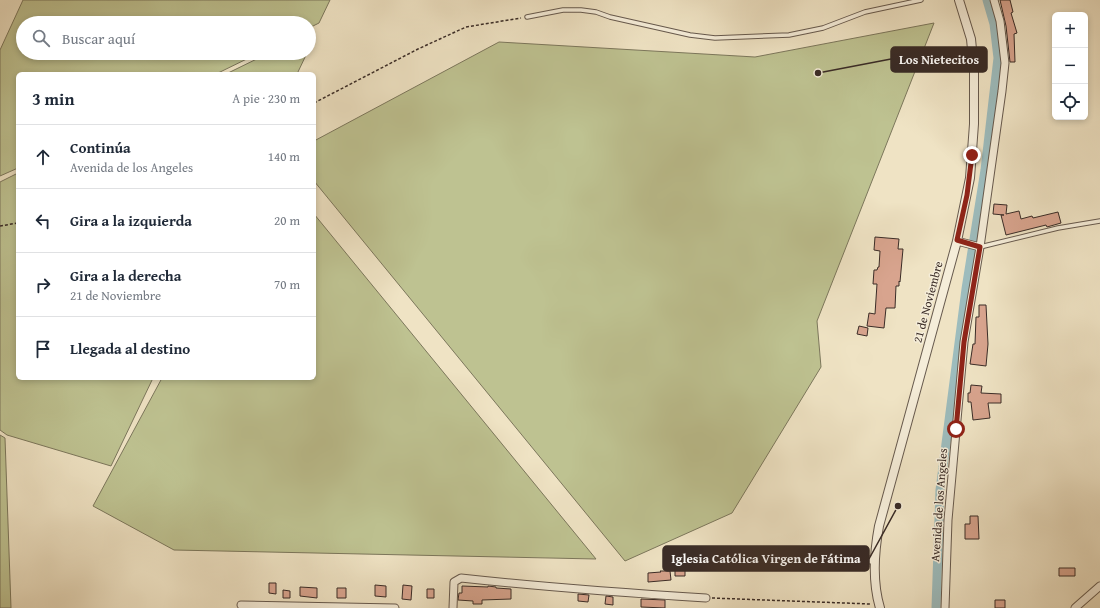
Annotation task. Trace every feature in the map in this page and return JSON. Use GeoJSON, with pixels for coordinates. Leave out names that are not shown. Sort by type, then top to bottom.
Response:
{"type":"FeatureCollection","features":[{"type":"Feature","properties":{"kind":"street","name":"21 de Noviembre"},"geometry":{"type":"LineString","coordinates":[[880,606],[876,589],[874,560],[879,526],[957,240],[970,178],[974,132],[975,92],[971,39],[959,0]]}},
{"type":"Feature","properties":{"kind":"street","name":"Avenida de los Angeles"},"geometry":{"type":"LineString","coordinates":[[945,608],[948,520],[964,342],[1005,63],[1000,21],[994,0]]}},
{"type":"Feature","properties":{"kind":"street"},"geometry":{"type":"LineString","coordinates":[[957,240],[977,246]]}},
{"type":"Feature","properties":{"kind":"street"},"geometry":{"type":"LineString","coordinates":[[779,559],[874,560]]}},
{"type":"Feature","properties":{"kind":"street"},"geometry":{"type":"LineString","coordinates":[[453,608],[454,582],[461,578],[530,586],[706,598]]}},
{"type":"Feature","properties":{"kind":"street"},"geometry":{"type":"LineString","coordinates":[[1074,608],[1100,586]]}},
{"type":"Feature","properties":{"kind":"street"},"geometry":{"type":"LineString","coordinates":[[241,605],[395,608]]}},
{"type":"Feature","properties":{"kind":"lane"},"geometry":{"type":"LineString","coordinates":[[527,17],[563,10],[581,10],[596,12],[690,35],[715,38],[789,35],[823,28],[865,12],[921,0]]}},
{"type":"Feature","properties":{"kind":"lane"},"geometry":{"type":"LineString","coordinates":[[977,246],[1058,228],[1100,221]]}},
{"type":"Feature","properties":{"kind":"path"},"geometry":{"type":"LineString","coordinates":[[316,102],[418,49],[466,27],[527,17]]}},
{"type":"Feature","properties":{"kind":"path"},"geometry":{"type":"LineString","coordinates":[[0,226],[16,223]]}},
{"type":"Feature","properties":{"kind":"path"},"geometry":{"type":"LineString","coordinates":[[706,598],[880,606]]}},
{"type":"Feature","properties":{"kind":"green space"},"geometry":{"type":"Polygon","coordinates":[[[23,0],[330,0],[319,23],[316,24],[316,16],[16,16],[16,60],[245,60],[220,72],[16,72],[16,169],[0,176],[0,50],[23,0]]]}},
{"type":"Feature","properties":{"kind":"green space"},"geometry":{"type":"Polygon","coordinates":[[[934,23],[817,321],[821,367],[732,513],[625,561],[316,183],[316,140],[499,42],[755,57],[934,23]]]}},
{"type":"Feature","properties":{"kind":"green space"},"geometry":{"type":"Polygon","coordinates":[[[255,60],[304,60],[298,72],[230,72],[255,60]]]}},
{"type":"Feature","properties":{"kind":"green space"},"geometry":{"type":"Polygon","coordinates":[[[16,174],[16,380],[152,380],[111,466],[7,435],[0,430],[0,182],[16,174]]]}},
{"type":"Feature","properties":{"kind":"green space"},"geometry":{"type":"Polygon","coordinates":[[[316,216],[596,559],[174,550],[93,506],[161,380],[316,380],[316,216]]]}},
{"type":"Feature","properties":{"kind":"green space"},"geometry":{"type":"Polygon","coordinates":[[[0,435],[5,438],[11,608],[0,608],[0,435]]]}},
{"type":"Feature","properties":{"kind":"building"},"geometry":{"type":"Polygon","coordinates":[[[1000,0],[1010,0],[1013,12],[1011,13],[1017,33],[1014,34],[1015,62],[1010,62],[1006,26],[1000,0]]]}},
{"type":"Feature","properties":{"kind":"building"},"geometry":{"type":"Polygon","coordinates":[[[994,204],[1007,205],[1006,214],[1019,211],[1021,219],[1032,216],[1033,218],[1058,212],[1061,223],[1047,227],[1046,225],[1006,235],[1001,215],[1004,215],[993,214],[994,204]]]}},
{"type":"Feature","properties":{"kind":"building"},"geometry":{"type":"Polygon","coordinates":[[[875,237],[899,239],[898,249],[903,249],[900,282],[899,281],[899,286],[896,286],[895,308],[886,308],[884,328],[867,326],[869,313],[875,314],[877,284],[873,284],[874,270],[877,270],[879,267],[880,251],[874,250],[875,237]]]}},
{"type":"Feature","properties":{"kind":"building"},"geometry":{"type":"Polygon","coordinates":[[[979,305],[986,305],[988,344],[986,366],[970,364],[973,344],[975,344],[976,317],[979,317],[979,305]]]}},
{"type":"Feature","properties":{"kind":"building"},"geometry":{"type":"Polygon","coordinates":[[[859,326],[868,328],[867,336],[857,334],[859,326]]]}},
{"type":"Feature","properties":{"kind":"building"},"geometry":{"type":"Polygon","coordinates":[[[971,385],[982,386],[981,393],[1001,394],[1001,403],[988,403],[990,418],[973,420],[971,402],[968,402],[968,393],[970,393],[971,385]]]}},
{"type":"Feature","properties":{"kind":"building"},"geometry":{"type":"Polygon","coordinates":[[[970,516],[978,516],[979,539],[965,539],[965,524],[970,524],[970,516]]]}},
{"type":"Feature","properties":{"kind":"building"},"geometry":{"type":"Polygon","coordinates":[[[685,565],[685,576],[675,576],[675,566],[685,565]]]}},
{"type":"Feature","properties":{"kind":"building"},"geometry":{"type":"Polygon","coordinates":[[[1059,568],[1075,568],[1075,576],[1059,576],[1059,568]]]}},
{"type":"Feature","properties":{"kind":"building"},"geometry":{"type":"Polygon","coordinates":[[[660,571],[670,571],[671,580],[648,582],[648,573],[661,572],[660,571]]]}},
{"type":"Feature","properties":{"kind":"building"},"geometry":{"type":"Polygon","coordinates":[[[269,583],[276,583],[276,594],[269,593],[269,583]]]}},
{"type":"Feature","properties":{"kind":"building"},"geometry":{"type":"Polygon","coordinates":[[[375,585],[386,586],[386,597],[375,596],[375,585]]]}},
{"type":"Feature","properties":{"kind":"building"},"geometry":{"type":"Polygon","coordinates":[[[403,585],[412,586],[411,600],[402,599],[403,585]]]}},
{"type":"Feature","properties":{"kind":"building"},"geometry":{"type":"Polygon","coordinates":[[[462,586],[488,586],[511,589],[511,599],[482,600],[482,604],[473,604],[473,601],[458,600],[459,593],[462,593],[462,586]]]}},
{"type":"Feature","properties":{"kind":"building"},"geometry":{"type":"Polygon","coordinates":[[[300,587],[317,588],[317,598],[300,596],[300,587]]]}},
{"type":"Feature","properties":{"kind":"building"},"geometry":{"type":"Polygon","coordinates":[[[337,588],[346,588],[346,598],[337,598],[337,588]]]}},
{"type":"Feature","properties":{"kind":"building"},"geometry":{"type":"Polygon","coordinates":[[[427,589],[434,589],[434,598],[427,598],[427,589]]]}},
{"type":"Feature","properties":{"kind":"building"},"geometry":{"type":"Polygon","coordinates":[[[283,590],[290,591],[290,598],[283,598],[283,590]]]}},
{"type":"Feature","properties":{"kind":"building"},"geometry":{"type":"Polygon","coordinates":[[[578,594],[589,595],[588,602],[578,601],[578,594]]]}},
{"type":"Feature","properties":{"kind":"building"},"geometry":{"type":"Polygon","coordinates":[[[606,596],[613,597],[613,605],[605,604],[606,596]]]}},
{"type":"Feature","properties":{"kind":"building"},"geometry":{"type":"Polygon","coordinates":[[[641,599],[665,600],[665,608],[641,607],[641,599]]]}},
{"type":"Feature","properties":{"kind":"building"},"geometry":{"type":"Polygon","coordinates":[[[995,600],[1005,600],[1005,608],[995,608],[995,600]]]}},
{"type":"Feature","properties":{"kind":"waterway"},"geometry":{"type":"LineString","coordinates":[[936,608],[940,490],[966,289],[985,170],[998,58],[994,24],[987,0]]}},
{"type":"Feature","properties":{"kind":"place","name":"Los Nietecitos"},"geometry":{"type":"Point","coordinates":[818,73]}},
{"type":"Feature","properties":{"kind":"place","name":"Iglesia Católica Virgen de Fátima"},"geometry":{"type":"Point","coordinates":[898,506]}},
{"type":"Feature","properties":{"kind":"route"},"geometry":{"type":"LineString","coordinates":[[956,429],[964,342],[980,247],[957,240],[967,195],[972,155]]}}]}
